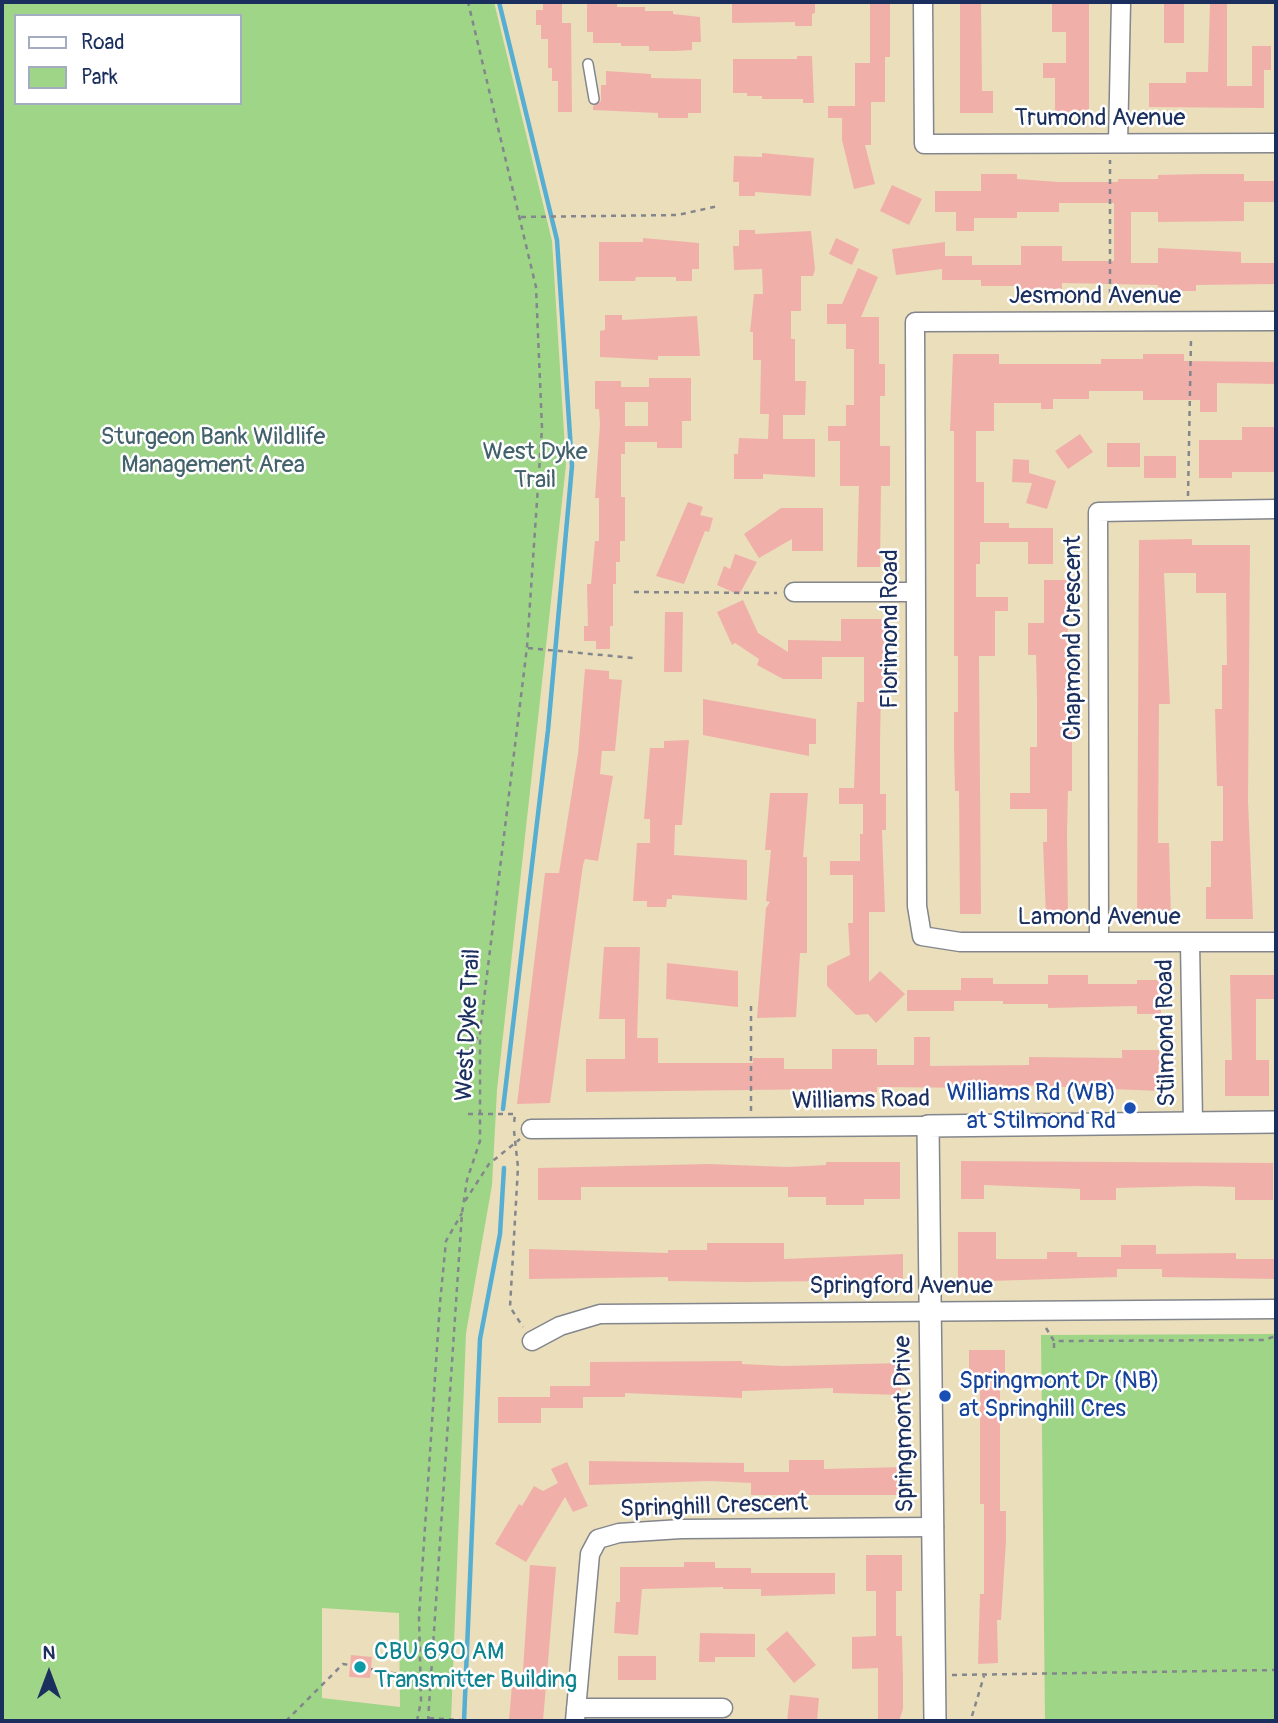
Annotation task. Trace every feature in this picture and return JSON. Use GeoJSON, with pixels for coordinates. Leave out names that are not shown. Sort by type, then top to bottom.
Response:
{"type":"FeatureCollection","features":[{"type":"Feature","properties":{"kind":"street","name":"Trumond Avenue"},"geometry":{"type":"LineString","coordinates":[[923,2],[924,144],[1276,143]]}},
{"type":"Feature","properties":{"kind":"street"},"geometry":{"type":"LineString","coordinates":[[1114,143],[1121,2]]}},
{"type":"Feature","properties":{"kind":"street","name":"Jesmond Avenue"},"geometry":{"type":"LineString","coordinates":[[915,322],[1276,321]]}},
{"type":"Feature","properties":{"kind":"street","name":"Florimond Road"},"geometry":{"type":"LineString","coordinates":[[915,322],[917,906],[922,936]]}},
{"type":"Feature","properties":{"kind":"street","name":"Chapmond Crescent"},"geometry":{"type":"LineString","coordinates":[[1099,941],[1098,512],[1276,509]]}},
{"type":"Feature","properties":{"kind":"street"},"geometry":{"type":"LineString","coordinates":[[794,592],[916,592]]}},
{"type":"Feature","properties":{"kind":"street","name":"Lamond Avenue"},"geometry":{"type":"LineString","coordinates":[[922,936],[960,942],[1276,942]]}},
{"type":"Feature","properties":{"kind":"street","name":"Stilmond Road"},"geometry":{"type":"LineString","coordinates":[[1190,942],[1193,1123]]}},
{"type":"Feature","properties":{"kind":"street","name":"Williams Road"},"geometry":{"type":"LineString","coordinates":[[531,1129],[1276,1122]]}},
{"type":"Feature","properties":{"kind":"street","name":"Springmont Drive"},"geometry":{"type":"LineString","coordinates":[[928,1126],[934,1721]]}},
{"type":"Feature","properties":{"kind":"street","name":"Springford Avenue"},"geometry":{"type":"LineString","coordinates":[[533,1341],[560,1326],[600,1314],[1276,1309]]}},
{"type":"Feature","properties":{"kind":"street","name":"Springhill Crescent"},"geometry":{"type":"LineString","coordinates":[[576,1715],[590,1554],[593,1545],[605,1535],[681,1529],[934,1527]]}},
{"type":"Feature","properties":{"kind":"street"},"geometry":{"type":"LineString","coordinates":[[576,1715],[723,1708]]}},
{"type":"Feature","properties":{"kind":"lane"},"geometry":{"type":"LineString","coordinates":[[587,64],[594,99]]}},
{"type":"Feature","properties":{"kind":"path","name":"West Dyke Trail"},"geometry":{"type":"LineString","coordinates":[[428,1719],[462,1213],[467,1180],[480,1141],[480,1032],[527,648],[542,428],[539,318],[521,217],[468,2]]}},
{"type":"Feature","properties":{"kind":"path"},"geometry":{"type":"LineString","coordinates":[[1110,321],[1114,143]]}},
{"type":"Feature","properties":{"kind":"path"},"geometry":{"type":"LineString","coordinates":[[521,217],[678,215],[718,206]]}},
{"type":"Feature","properties":{"kind":"path"},"geometry":{"type":"LineString","coordinates":[[1188,510],[1192,321]]}},
{"type":"Feature","properties":{"kind":"path"},"geometry":{"type":"LineString","coordinates":[[634,592],[794,592]]}},
{"type":"Feature","properties":{"kind":"path"},"geometry":{"type":"LineString","coordinates":[[527,648],[633,658]]}},
{"type":"Feature","properties":{"kind":"path"},"geometry":{"type":"LineString","coordinates":[[751,1003],[751,1128]]}},
{"type":"Feature","properties":{"kind":"path"},"geometry":{"type":"LineString","coordinates":[[465,1099],[466,1056],[480,1032]]}},
{"type":"Feature","properties":{"kind":"path"},"geometry":{"type":"LineString","coordinates":[[468,1114],[514,1114],[518,1167],[510,1307],[533,1341]]}},
{"type":"Feature","properties":{"kind":"path"},"geometry":{"type":"LineString","coordinates":[[463,1204],[489,1164],[515,1143]]}},
{"type":"Feature","properties":{"kind":"path"},"geometry":{"type":"LineString","coordinates":[[417,1721],[421,1701],[419,1617],[440,1303],[446,1241],[462,1213]]}},
{"type":"Feature","properties":{"kind":"path"},"geometry":{"type":"LineString","coordinates":[[1035,1311],[1054,1341],[1054,1348]]}},
{"type":"Feature","properties":{"kind":"path"},"geometry":{"type":"LineString","coordinates":[[1054,1341],[1264,1340],[1276,1336]]}},
{"type":"Feature","properties":{"kind":"path"},"geometry":{"type":"LineString","coordinates":[[286,1721],[343,1664],[350,1665]]}},
{"type":"Feature","properties":{"kind":"path"},"geometry":{"type":"LineString","coordinates":[[371,1669],[430,1680]]}},
{"type":"Feature","properties":{"kind":"path"},"geometry":{"type":"LineString","coordinates":[[949,1675],[1276,1670]]}},
{"type":"Feature","properties":{"kind":"path"},"geometry":{"type":"LineString","coordinates":[[972,1716],[984,1674]]}},
{"type":"Feature","properties":{"kind":"path"},"geometry":{"type":"LineString","coordinates":[[428,1719],[472,1721]]}},
{"type":"Feature","properties":{"kind":"green space","name":"Sturgeon Bank Wildlife Management Area"},"geometry":{"type":"Polygon","coordinates":[[[2,2],[494,2],[552,241],[566,465],[497,1090],[492,1185],[466,1333],[451,1721],[2,1721],[2,2]],[[322,1608],[322,1698],[400,1707],[399,1613],[322,1608]]]}},
{"type":"Feature","properties":{"kind":"green space"},"geometry":{"type":"Polygon","coordinates":[[[1276,1334],[1276,1721],[1045,1721],[1041,1335],[1276,1334]]]}},
{"type":"Feature","properties":{"kind":"building"},"geometry":{"type":"Polygon","coordinates":[[[543,2],[562,2],[562,23],[571,23],[572,112],[558,112],[558,81],[552,81],[552,68],[548,68],[548,39],[541,39],[541,25],[536,25],[536,10],[543,10],[543,2]]]}},
{"type":"Feature","properties":{"kind":"building"},"geometry":{"type":"Polygon","coordinates":[[[732,2],[815,2],[815,13],[812,14],[812,26],[795,26],[795,22],[732,23],[732,2]]]}},
{"type":"Feature","properties":{"kind":"building"},"geometry":{"type":"Polygon","coordinates":[[[870,2],[890,2],[890,57],[885,57],[885,102],[871,102],[871,145],[865,145],[875,184],[854,189],[842,140],[842,118],[828,118],[828,106],[855,106],[855,63],[870,63],[870,2]]]}},
{"type":"Feature","properties":{"kind":"building"},"geometry":{"type":"Polygon","coordinates":[[[960,2],[981,2],[982,91],[993,91],[993,113],[960,113],[960,2]]]}},
{"type":"Feature","properties":{"kind":"building"},"geometry":{"type":"Polygon","coordinates":[[[1052,2],[1089,2],[1089,113],[1055,113],[1055,78],[1043,78],[1043,63],[1066,63],[1066,32],[1052,32],[1052,2]]]}},
{"type":"Feature","properties":{"kind":"building"},"geometry":{"type":"Polygon","coordinates":[[[1164,2],[1184,2],[1184,43],[1164,43],[1164,2]]]}},
{"type":"Feature","properties":{"kind":"building"},"geometry":{"type":"Polygon","coordinates":[[[1210,2],[1227,2],[1227,86],[1252,86],[1252,46],[1271,46],[1271,70],[1264,70],[1264,108],[1149,107],[1149,83],[1186,83],[1186,72],[1208,72],[1210,2]]]}},
{"type":"Feature","properties":{"kind":"building"},"geometry":{"type":"Polygon","coordinates":[[[587,4],[645,7],[645,11],[673,11],[673,14],[700,17],[701,42],[692,42],[692,50],[675,51],[649,51],[649,46],[621,46],[621,43],[593,43],[593,32],[587,32],[587,4]]]}},
{"type":"Feature","properties":{"kind":"building"},"geometry":{"type":"Polygon","coordinates":[[[797,56],[812,56],[814,103],[803,103],[803,99],[762,99],[762,96],[733,93],[733,59],[797,59],[797,56]]]}},
{"type":"Feature","properties":{"kind":"building"},"geometry":{"type":"Polygon","coordinates":[[[606,71],[651,74],[651,78],[701,79],[701,113],[688,113],[688,118],[658,118],[658,113],[593,110],[593,106],[601,101],[601,85],[606,85],[606,71]]]}},
{"type":"Feature","properties":{"kind":"building"},"geometry":{"type":"Polygon","coordinates":[[[762,153],[814,158],[811,196],[755,192],[755,196],[739,196],[739,182],[733,182],[734,156],[762,157],[762,153]]]}},
{"type":"Feature","properties":{"kind":"building"},"geometry":{"type":"Polygon","coordinates":[[[981,174],[1017,174],[1017,179],[1059,182],[1118,182],[1118,179],[1158,179],[1158,175],[1244,174],[1244,181],[1276,181],[1276,202],[1244,202],[1244,221],[1158,222],[1158,212],[1131,212],[1131,263],[1158,263],[1158,248],[1241,252],[1241,263],[1276,263],[1276,284],[1196,285],[1196,291],[1158,291],[1158,285],[1062,283],[1062,293],[1021,293],[1021,286],[981,286],[981,280],[942,280],[942,269],[896,275],[892,249],[945,242],[945,256],[972,256],[972,265],[1021,265],[1021,246],[1062,246],[1062,261],[1114,261],[1114,203],[1059,203],[1059,212],[1017,212],[1017,218],[974,218],[974,231],[956,231],[956,212],[935,212],[935,191],[981,191],[981,174]]]}},
{"type":"Feature","properties":{"kind":"building"},"geometry":{"type":"Polygon","coordinates":[[[892,185],[922,199],[909,225],[880,211],[892,185]]]}},
{"type":"Feature","properties":{"kind":"building"},"geometry":{"type":"Polygon","coordinates":[[[739,230],[755,230],[755,234],[811,231],[815,269],[813,276],[801,276],[801,311],[791,311],[791,339],[795,339],[795,381],[806,381],[805,415],[783,415],[783,439],[815,439],[815,477],[763,474],[763,479],[734,479],[734,454],[738,454],[739,438],[768,439],[769,414],[760,414],[761,360],[753,360],[753,332],[750,332],[754,294],[763,294],[762,269],[734,270],[733,246],[739,246],[739,230]]]}},
{"type":"Feature","properties":{"kind":"building"},"geometry":{"type":"Polygon","coordinates":[[[643,238],[699,243],[699,269],[692,269],[692,281],[676,281],[676,277],[636,277],[635,281],[599,281],[599,242],[643,242],[643,238]]]}},
{"type":"Feature","properties":{"kind":"building"},"geometry":{"type":"Polygon","coordinates":[[[836,238],[859,249],[852,265],[829,254],[836,238]]]}},
{"type":"Feature","properties":{"kind":"building"},"geometry":{"type":"Polygon","coordinates":[[[858,268],[878,277],[861,317],[879,317],[879,364],[885,364],[885,396],[880,396],[880,446],[890,446],[890,486],[881,486],[880,567],[857,567],[859,486],[840,486],[840,441],[828,441],[828,426],[846,426],[846,405],[854,405],[854,349],[846,349],[846,324],[827,324],[827,304],[842,304],[858,268]]]}},
{"type":"Feature","properties":{"kind":"building"},"geometry":{"type":"Polygon","coordinates":[[[605,315],[622,315],[622,320],[697,316],[700,356],[658,356],[658,360],[600,357],[600,331],[605,330],[605,315]]]}},
{"type":"Feature","properties":{"kind":"building"},"geometry":{"type":"Polygon","coordinates":[[[953,354],[999,354],[999,364],[1101,364],[1101,359],[1143,359],[1143,354],[1184,354],[1184,361],[1276,362],[1276,384],[1217,383],[1217,412],[1200,412],[1200,400],[1143,400],[1143,391],[1089,391],[1089,399],[1053,399],[1053,409],[1041,409],[1041,403],[994,403],[994,431],[976,431],[976,482],[984,482],[984,523],[1009,523],[1009,528],[1053,528],[1053,564],[1028,564],[1028,542],[980,542],[980,564],[976,564],[976,597],[1008,597],[1008,611],[995,611],[995,656],[979,656],[981,914],[960,914],[959,791],[955,791],[954,745],[954,712],[958,712],[958,656],[954,656],[954,431],[950,431],[953,354]]]}},
{"type":"Feature","properties":{"kind":"building"},"geometry":{"type":"Polygon","coordinates":[[[649,378],[691,378],[691,421],[682,421],[682,448],[657,448],[657,442],[625,442],[625,454],[621,454],[621,497],[625,497],[625,541],[620,541],[620,562],[616,562],[610,649],[596,649],[596,641],[584,641],[584,626],[588,626],[587,584],[591,584],[595,541],[599,541],[599,498],[595,498],[600,424],[599,409],[595,409],[595,381],[621,381],[621,387],[649,387],[649,378]],[[625,402],[625,426],[648,426],[648,402],[625,402]]]}},
{"type":"Feature","properties":{"kind":"building"},"geometry":{"type":"Polygon","coordinates":[[[1242,427],[1276,427],[1276,472],[1232,472],[1232,478],[1199,478],[1199,440],[1242,440],[1242,427]]]}},
{"type":"Feature","properties":{"kind":"building"},"geometry":{"type":"Polygon","coordinates":[[[1080,434],[1093,452],[1068,469],[1055,451],[1080,434]]]}},
{"type":"Feature","properties":{"kind":"building"},"geometry":{"type":"Polygon","coordinates":[[[1107,443],[1140,443],[1140,467],[1107,467],[1107,443]]]}},
{"type":"Feature","properties":{"kind":"building"},"geometry":{"type":"Polygon","coordinates":[[[1144,456],[1176,456],[1176,478],[1144,478],[1144,456]]]}},
{"type":"Feature","properties":{"kind":"building"},"geometry":{"type":"Polygon","coordinates":[[[1013,459],[1029,460],[1029,473],[1056,481],[1047,509],[1026,503],[1032,483],[1012,482],[1013,459]]]}},
{"type":"Feature","properties":{"kind":"building"},"geometry":{"type":"Polygon","coordinates":[[[688,502],[703,507],[700,515],[713,518],[684,584],[656,576],[688,502]]]}},
{"type":"Feature","properties":{"kind":"building"},"geometry":{"type":"Polygon","coordinates":[[[781,508],[823,508],[823,551],[792,551],[792,539],[759,558],[744,534],[781,508]]]}},
{"type":"Feature","properties":{"kind":"building"},"geometry":{"type":"Polygon","coordinates":[[[1192,539],[1192,545],[1250,545],[1248,801],[1253,919],[1206,919],[1206,887],[1211,887],[1211,841],[1223,841],[1223,786],[1217,786],[1215,709],[1222,709],[1222,665],[1227,665],[1226,593],[1196,593],[1196,573],[1164,573],[1170,704],[1159,704],[1158,843],[1169,843],[1171,919],[1137,919],[1139,540],[1192,539]]]}},
{"type":"Feature","properties":{"kind":"building"},"geometry":{"type":"Polygon","coordinates":[[[735,554],[757,562],[739,595],[717,585],[724,566],[730,569],[735,554]]]}},
{"type":"Feature","properties":{"kind":"building"},"geometry":{"type":"Polygon","coordinates":[[[1044,580],[1067,580],[1068,660],[1071,660],[1072,703],[1072,791],[1068,791],[1067,833],[1068,918],[1046,918],[1043,842],[1047,842],[1047,809],[1010,809],[1010,793],[1030,793],[1030,747],[1037,747],[1036,655],[1028,655],[1028,623],[1044,623],[1044,580]]]}},
{"type":"Feature","properties":{"kind":"building"},"geometry":{"type":"Polygon","coordinates":[[[743,600],[758,633],[788,652],[788,640],[841,641],[841,619],[886,619],[887,692],[881,692],[880,742],[880,794],[886,794],[886,830],[882,830],[885,912],[869,912],[869,982],[880,971],[905,994],[876,1023],[868,1014],[856,1015],[827,986],[827,966],[850,955],[848,923],[853,923],[853,875],[830,875],[830,861],[860,861],[863,804],[839,804],[839,788],[854,788],[857,702],[864,702],[864,657],[822,657],[822,679],[783,679],[757,665],[759,659],[735,643],[732,645],[717,612],[743,600]]]}},
{"type":"Feature","properties":{"kind":"building"},"geometry":{"type":"Polygon","coordinates":[[[665,612],[683,612],[682,672],[664,672],[665,612]]]}},
{"type":"Feature","properties":{"kind":"building"},"geometry":{"type":"Polygon","coordinates":[[[585,669],[609,671],[609,679],[622,680],[615,751],[602,751],[600,774],[613,776],[598,861],[585,859],[583,865],[550,1103],[517,1104],[545,873],[559,873],[578,754],[585,669]]]}},
{"type":"Feature","properties":{"kind":"building"},"geometry":{"type":"Polygon","coordinates":[[[703,699],[816,719],[816,744],[809,744],[809,756],[703,735],[703,699]]]}},
{"type":"Feature","properties":{"kind":"building"},"geometry":{"type":"Polygon","coordinates":[[[689,740],[682,825],[675,825],[674,855],[747,860],[747,900],[672,895],[672,899],[667,899],[666,907],[647,907],[647,901],[633,901],[637,843],[650,843],[650,819],[644,819],[650,748],[664,748],[664,741],[689,740]]]}},
{"type":"Feature","properties":{"kind":"building"},"geometry":{"type":"Polygon","coordinates":[[[770,793],[808,793],[803,857],[807,857],[807,953],[800,953],[796,1017],[757,1018],[766,908],[770,902],[766,901],[771,850],[765,850],[770,793]]]}},
{"type":"Feature","properties":{"kind":"building"},"geometry":{"type":"Polygon","coordinates":[[[604,947],[640,947],[637,1038],[658,1038],[658,1063],[753,1063],[753,1058],[784,1058],[784,1069],[832,1069],[832,1049],[877,1049],[877,1065],[914,1065],[914,1037],[930,1037],[930,1066],[1029,1065],[1029,1057],[1122,1058],[1122,1050],[1159,1050],[1159,1091],[1018,1085],[1018,1091],[877,1087],[877,1092],[832,1092],[832,1089],[586,1092],[586,1059],[625,1059],[625,1019],[599,1019],[604,947]]]}},
{"type":"Feature","properties":{"kind":"building"},"geometry":{"type":"Polygon","coordinates":[[[667,963],[738,971],[738,1007],[666,999],[667,963]]]}},
{"type":"Feature","properties":{"kind":"building"},"geometry":{"type":"Polygon","coordinates":[[[1048,975],[1088,975],[1088,984],[1137,984],[1137,980],[1161,980],[1161,1014],[1137,1014],[1137,1006],[1048,1008],[1048,1004],[1003,1004],[1003,1001],[954,1001],[954,1011],[907,1011],[907,990],[961,990],[961,978],[993,978],[993,984],[1048,984],[1048,975]]]}},
{"type":"Feature","properties":{"kind":"building"},"geometry":{"type":"Polygon","coordinates":[[[1230,975],[1274,975],[1274,999],[1256,999],[1256,1060],[1269,1060],[1269,1096],[1225,1096],[1225,1060],[1232,1060],[1230,975]]]}},
{"type":"Feature","properties":{"kind":"building"},"geometry":{"type":"Polygon","coordinates":[[[961,1161],[1273,1163],[1273,1200],[1235,1200],[1235,1187],[1116,1188],[1116,1200],[1080,1200],[1080,1189],[984,1185],[984,1199],[961,1199],[961,1161]]]}},
{"type":"Feature","properties":{"kind":"building"},"geometry":{"type":"Polygon","coordinates":[[[826,1162],[900,1162],[900,1199],[864,1199],[864,1205],[826,1205],[826,1197],[788,1197],[788,1187],[581,1187],[581,1200],[538,1200],[538,1168],[708,1164],[788,1167],[826,1165],[826,1162]]]}},
{"type":"Feature","properties":{"kind":"building"},"geometry":{"type":"Polygon","coordinates":[[[958,1232],[996,1232],[996,1259],[1047,1259],[1047,1252],[1077,1252],[1077,1257],[1121,1257],[1121,1245],[1156,1245],[1156,1254],[1236,1253],[1236,1259],[1274,1259],[1274,1279],[1162,1277],[1162,1269],[1117,1269],[1117,1277],[958,1282],[958,1232]]]}},
{"type":"Feature","properties":{"kind":"building"},"geometry":{"type":"Polygon","coordinates":[[[707,1243],[784,1243],[784,1259],[903,1254],[903,1280],[747,1282],[668,1281],[668,1277],[529,1279],[529,1249],[668,1253],[668,1250],[707,1250],[707,1243]]]}},
{"type":"Feature","properties":{"kind":"building"},"geometry":{"type":"Polygon","coordinates":[[[969,1350],[1005,1350],[1005,1383],[1000,1383],[1000,1511],[1006,1511],[1006,1541],[1001,1620],[997,1620],[998,1663],[978,1664],[980,1594],[984,1594],[984,1504],[980,1504],[980,1383],[969,1383],[969,1350]]]}},
{"type":"Feature","properties":{"kind":"building"},"geometry":{"type":"Polygon","coordinates":[[[742,1361],[742,1364],[784,1366],[901,1363],[901,1395],[833,1393],[833,1388],[742,1391],[742,1398],[625,1393],[625,1397],[583,1397],[583,1408],[541,1408],[541,1423],[498,1423],[498,1397],[550,1397],[550,1386],[590,1386],[590,1362],[742,1361]]]}},
{"type":"Feature","properties":{"kind":"building"},"geometry":{"type":"Polygon","coordinates":[[[789,1460],[824,1460],[824,1469],[905,1467],[905,1495],[751,1495],[751,1483],[710,1481],[589,1485],[589,1461],[744,1463],[744,1472],[789,1472],[789,1460]]]}},
{"type":"Feature","properties":{"kind":"building"},"geometry":{"type":"Polygon","coordinates":[[[567,1462],[588,1506],[573,1512],[565,1497],[526,1562],[495,1544],[519,1504],[522,1506],[534,1486],[543,1491],[558,1483],[551,1469],[567,1462]]]}},
{"type":"Feature","properties":{"kind":"building"},"geometry":{"type":"Polygon","coordinates":[[[866,1555],[902,1555],[902,1591],[896,1591],[896,1636],[902,1636],[903,1678],[903,1709],[899,1721],[878,1721],[878,1668],[852,1669],[852,1637],[876,1636],[876,1591],[866,1591],[866,1555]]]}},
{"type":"Feature","properties":{"kind":"building"},"geometry":{"type":"Polygon","coordinates":[[[684,1562],[715,1562],[715,1568],[751,1568],[751,1573],[835,1573],[835,1594],[761,1596],[761,1589],[723,1587],[642,1589],[638,1635],[614,1633],[616,1602],[620,1602],[620,1567],[684,1567],[684,1562]]]}},
{"type":"Feature","properties":{"kind":"building"},"geometry":{"type":"Polygon","coordinates":[[[530,1565],[556,1567],[543,1721],[509,1720],[512,1685],[522,1685],[530,1565]]]}},
{"type":"Feature","properties":{"kind":"building"},"geometry":{"type":"Polygon","coordinates":[[[787,1631],[816,1665],[794,1683],[766,1649],[787,1631]]]}},
{"type":"Feature","properties":{"kind":"building"},"geometry":{"type":"Polygon","coordinates":[[[700,1633],[755,1634],[755,1657],[715,1657],[715,1662],[699,1662],[700,1633]]]}},
{"type":"Feature","properties":{"kind":"building","name":"CBU 690 AM Transmitter Building"},"geometry":{"type":"Polygon","coordinates":[[[351,1655],[372,1657],[370,1678],[349,1677],[351,1655]]]}},
{"type":"Feature","properties":{"kind":"building"},"geometry":{"type":"Polygon","coordinates":[[[618,1656],[656,1656],[656,1680],[618,1680],[618,1656]]]}},
{"type":"Feature","properties":{"kind":"building"},"geometry":{"type":"Polygon","coordinates":[[[790,1695],[819,1698],[817,1721],[787,1721],[790,1695]]]}},
{"type":"Feature","properties":{"kind":"waterway"},"geometry":{"type":"LineString","coordinates":[[499,2],[557,240],[572,466],[548,730],[503,1109]]}},
{"type":"Feature","properties":{"kind":"waterway"},"geometry":{"type":"LineString","coordinates":[[464,1721],[480,1339],[500,1234],[504,1168]]}},
{"type":"Feature","properties":{"kind":"place","name":"Williams Rd (WB) at Stilmond Rd"},"geometry":{"type":"Point","coordinates":[1130,1108]}},
{"type":"Feature","properties":{"kind":"place","name":"Springmont Dr (NB) at Springhill Cres"},"geometry":{"type":"Point","coordinates":[945,1396]}},
{"type":"Feature","properties":{"kind":"place","name":"CBU 690 AM Transmitter Building"},"geometry":{"type":"Point","coordinates":[360,1667]}}]}
